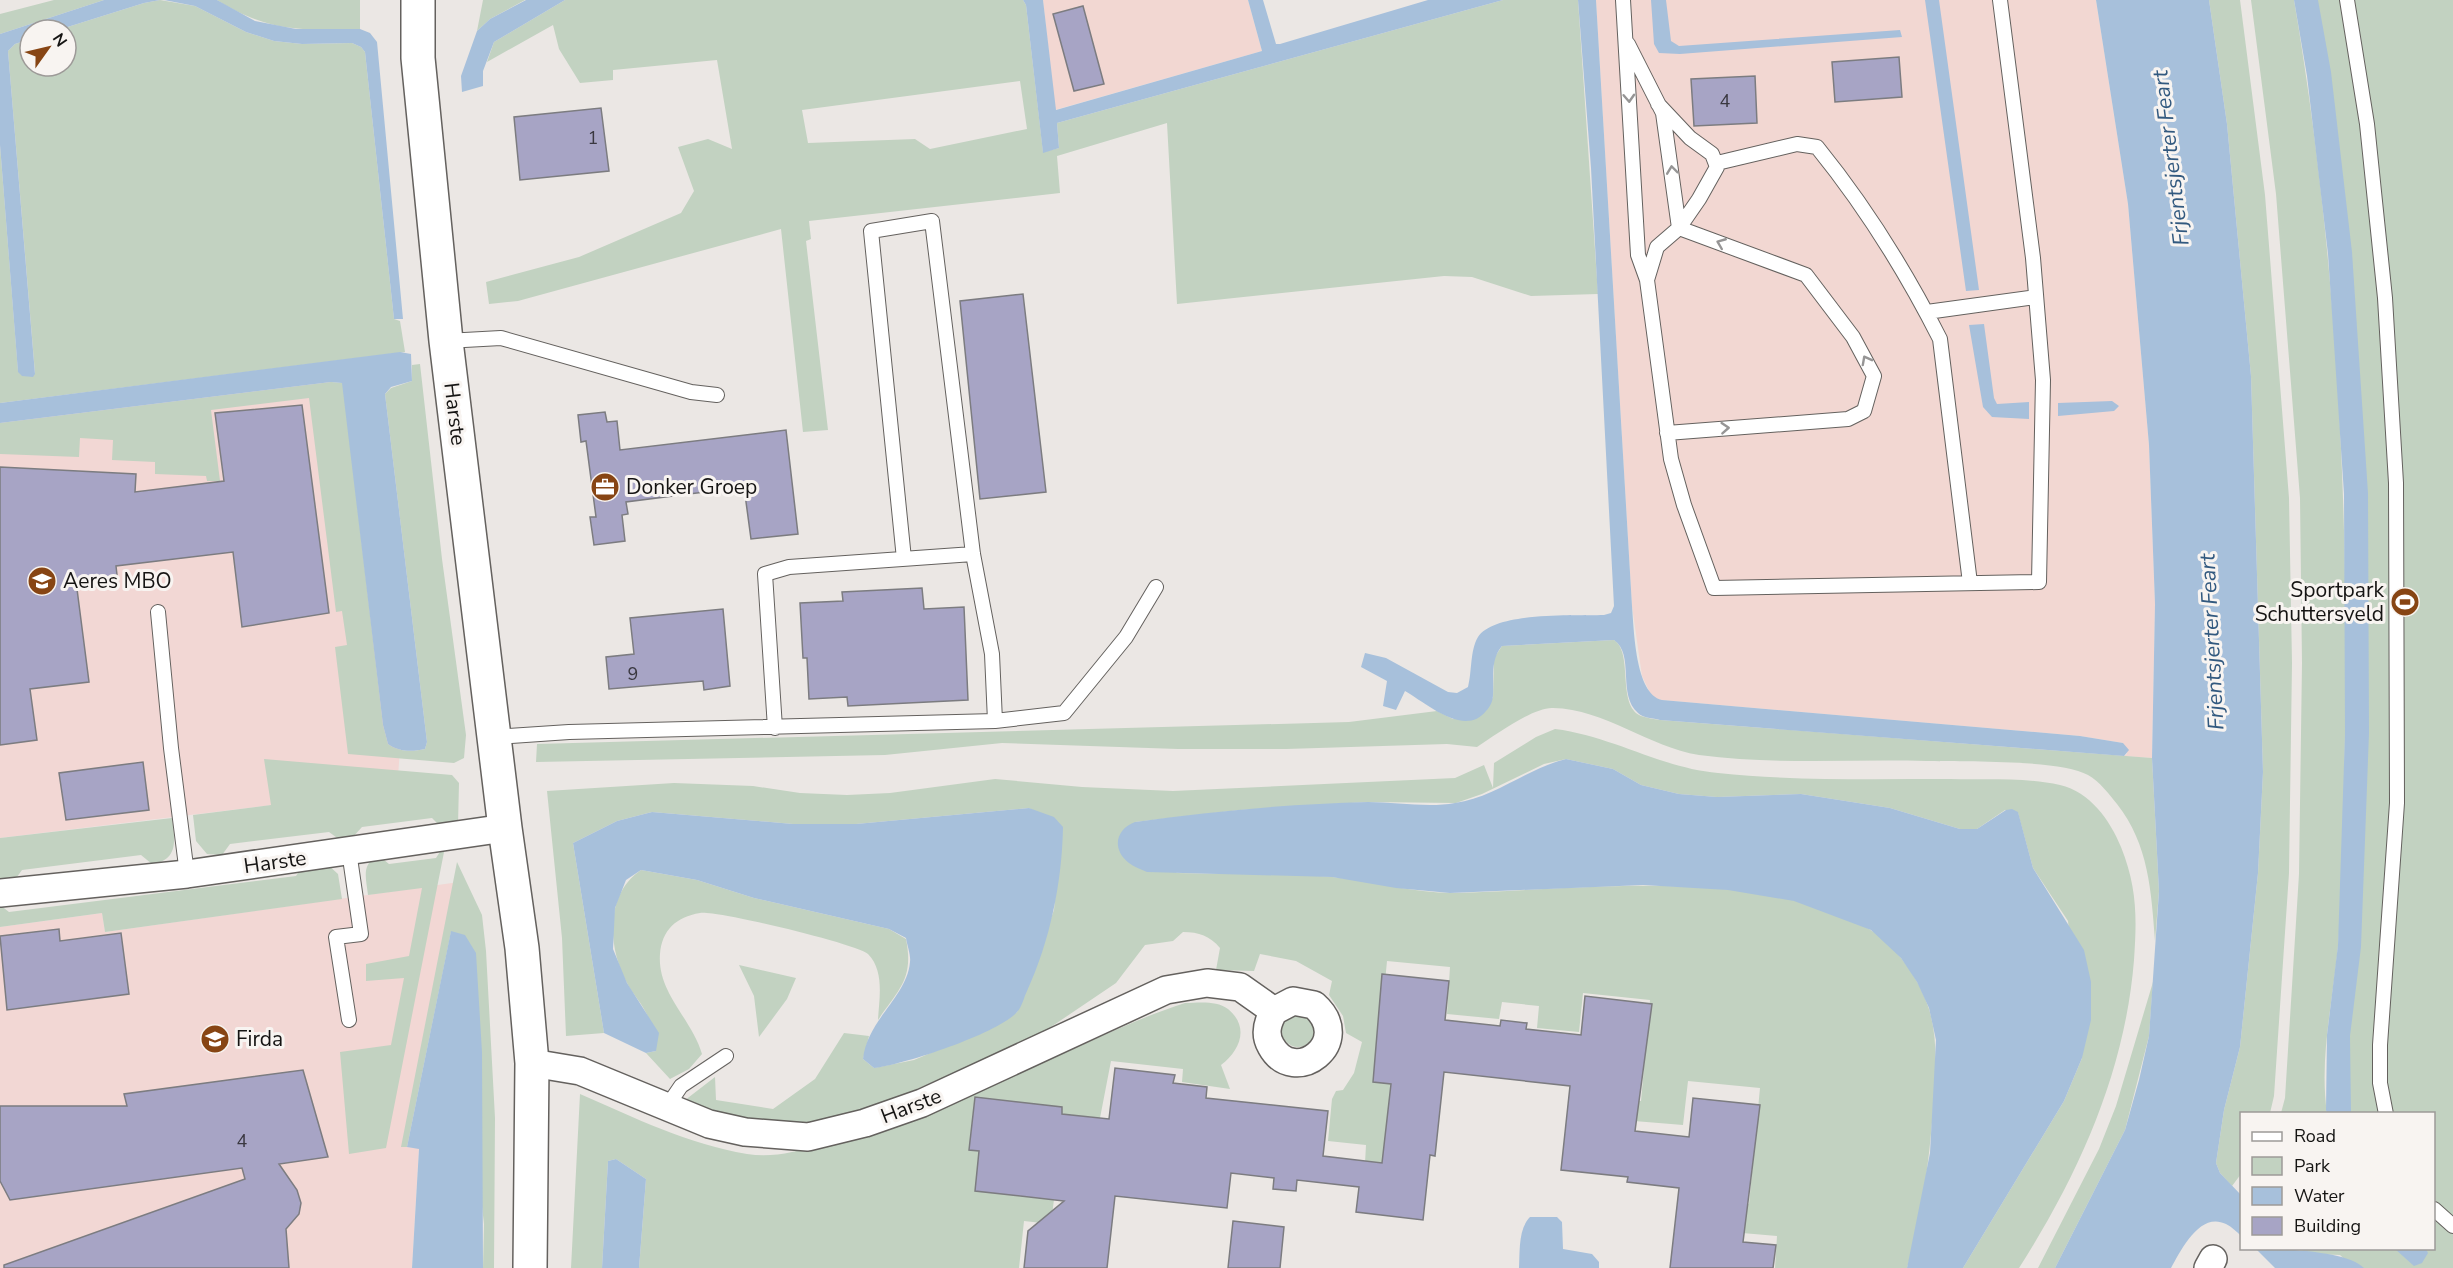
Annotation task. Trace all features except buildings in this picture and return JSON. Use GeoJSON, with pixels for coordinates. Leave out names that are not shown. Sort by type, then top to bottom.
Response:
{"type":"FeatureCollection","features":[{"type":"Feature","properties":{"kind":"street","name":"Harste"},"geometry":{"type":"LineString","coordinates":[[418,0],[418,58],[446,341],[505,828],[522,948],[532,1063],[530,1268]]}},
{"type":"Feature","properties":{"kind":"street","name":"Harste"},"geometry":{"type":"LineString","coordinates":[[0,893],[188,874],[505,828]]}},
{"type":"Feature","properties":{"kind":"street","name":"Harste"},"geometry":{"type":"LineString","coordinates":[[532,1063],[580,1071],[709,1124],[745,1132],[808,1137],[865,1123],[922,1103],[1166,990],[1207,983],[1240,987],[1274,1011]]}},
{"type":"Feature","properties":{"kind":"lane"},"geometry":{"type":"LineString","coordinates":[[1623,0],[1638,255],[1647,280],[1667,433],[1677,485],[1714,588],[2039,582],[2043,380],[2036,297],[2000,0]]}},
{"type":"Feature","properties":{"kind":"lane"},"geometry":{"type":"LineString","coordinates":[[2347,0],[2367,124],[2385,298],[2396,483],[2397,803],[2380,1045],[2380,1083],[2386,1112]]}},
{"type":"Feature","properties":{"kind":"lane"},"geometry":{"type":"LineString","coordinates":[[1626,40],[1658,104],[1668,132],[1679,228]]}},
{"type":"Feature","properties":{"kind":"lane"},"geometry":{"type":"LineString","coordinates":[[1647,280],[1657,247],[1679,228],[1712,178],[1717,163],[1712,154],[1690,138],[1658,104]]}},
{"type":"Feature","properties":{"kind":"lane"},"geometry":{"type":"LineString","coordinates":[[1717,163],[1797,144],[1816,147],[1844,181],[1927,312],[1941,339],[1970,583]]}},
{"type":"Feature","properties":{"kind":"lane"},"geometry":{"type":"LineString","coordinates":[[904,559],[871,231],[932,221],[973,554],[992,654],[995,721]]}},
{"type":"Feature","properties":{"kind":"lane"},"geometry":{"type":"LineString","coordinates":[[1667,433],[1848,419],[1864,411],[1874,375],[1853,337],[1806,275],[1679,228]]}},
{"type":"Feature","properties":{"kind":"lane"},"geometry":{"type":"LineString","coordinates":[[1927,312],[2036,297]]}},
{"type":"Feature","properties":{"kind":"lane"},"geometry":{"type":"LineString","coordinates":[[446,341],[501,338],[691,392],[717,396]]}},
{"type":"Feature","properties":{"kind":"lane"},"geometry":{"type":"LineString","coordinates":[[775,728],[765,574],[789,567],[973,554]]}},
{"type":"Feature","properties":{"kind":"lane"},"geometry":{"type":"LineString","coordinates":[[495,737],[569,732],[995,721],[1064,713],[1126,637],[1156,587]]}},
{"type":"Feature","properties":{"kind":"lane"},"geometry":{"type":"LineString","coordinates":[[158,612],[171,748],[188,874]]}},
{"type":"Feature","properties":{"kind":"lane"},"geometry":{"type":"LineString","coordinates":[[349,851],[361,934],[336,937],[349,1020]]}},
{"type":"Feature","properties":{"kind":"lane"},"geometry":{"type":"LineString","coordinates":[[666,1108],[681,1086],[726,1056]]}},
{"type":"Feature","properties":{"kind":"lane"},"geometry":{"type":"LineString","coordinates":[[2435,1211],[2453,1226]]}},
{"type":"Feature","properties":{"kind":"shaded area"},"geometry":{"type":"Polygon","coordinates":[[[1043,0],[1248,0],[1262,51],[1055,110],[1043,0]]]}},
{"type":"Feature","properties":{"kind":"shaded area"},"geometry":{"type":"Polygon","coordinates":[[[1596,0],[2096,0],[2128,204],[2149,445],[2155,604],[2152,758],[2124,756],[2127,754],[2123,743],[2080,736],[1653,698],[1642,676],[1632,606],[1596,0]]]}},
{"type":"Feature","properties":{"kind":"shaded area"},"geometry":{"type":"Polygon","coordinates":[[[331,382],[400,749],[397,790],[0,838],[0,423],[331,382]]]}},
{"type":"Feature","properties":{"kind":"shaded area","name":"Firda"},"geometry":{"type":"Polygon","coordinates":[[[459,882],[407,1147],[419,1148],[412,1268],[0,1268],[0,927],[102,913],[105,932],[459,882]]]}},
{"type":"Feature","properties":{"kind":"green space"},"geometry":{"type":"Polygon","coordinates":[[[54,0],[104,0],[49,18],[18,18],[18,28],[0,34],[0,14],[54,0]]]}},
{"type":"Feature","properties":{"kind":"green space"},"geometry":{"type":"Polygon","coordinates":[[[160,0],[195,6],[246,32],[274,41],[302,44],[352,43],[361,47],[365,52],[394,319],[400,321],[405,352],[0,403],[0,145],[18,371],[35,373],[8,51],[18,43],[18,78],[78,78],[78,24],[160,0]]]}},
{"type":"Feature","properties":{"kind":"green space"},"geometry":{"type":"Polygon","coordinates":[[[217,0],[360,0],[360,29],[320,30],[269,24],[235,11],[217,0]]]}},
{"type":"Feature","properties":{"kind":"green space"},"geometry":{"type":"Polygon","coordinates":[[[483,0],[525,0],[490,19],[477,31],[483,0]]]}},
{"type":"Feature","properties":{"kind":"green space"},"geometry":{"type":"Polygon","coordinates":[[[565,0],[1023,0],[1026,5],[1043,152],[1059,148],[1057,123],[1503,0],[1578,0],[1598,294],[1531,296],[1472,277],[1444,276],[1177,304],[1167,123],[1057,156],[1060,193],[809,221],[811,239],[806,241],[828,430],[803,432],[781,229],[518,301],[489,304],[486,282],[579,257],[681,213],[694,191],[678,147],[708,139],[732,149],[717,60],[613,70],[613,80],[580,83],[559,49],[553,25],[487,62],[494,42],[565,0]],[[1020,81],[802,110],[808,143],[915,139],[930,149],[1027,129],[1020,81]]]}},
{"type":"Feature","properties":{"kind":"green space"},"geometry":{"type":"Polygon","coordinates":[[[2209,0],[2240,0],[2265,195],[2289,498],[2292,663],[2289,873],[2274,1096],[2270,1112],[2240,1112],[2240,1175],[2232,1186],[2220,1173],[2216,1163],[2224,1110],[2240,1047],[2258,873],[2263,772],[2251,376],[2227,124],[2209,0]]]}},
{"type":"Feature","properties":{"kind":"green space"},"geometry":{"type":"Polygon","coordinates":[[[2251,0],[2294,0],[2320,182],[2336,365],[2344,549],[2345,733],[2340,920],[2326,1050],[2327,1112],[2281,1112],[2285,1098],[2299,874],[2302,663],[2300,498],[2276,194],[2251,0]]]}},
{"type":"Feature","properties":{"kind":"green space","name":"Sportpark Schuttersveld"},"geometry":{"type":"Polygon","coordinates":[[[2310,0],[2453,0],[2453,1268],[2354,1268],[2340,1255],[2315,1254],[2300,1250],[2435,1250],[2435,1112],[2340,1112],[2355,473],[2310,0]]]}},
{"type":"Feature","properties":{"kind":"green space"},"geometry":{"type":"Polygon","coordinates":[[[420,364],[442,559],[466,735],[464,758],[454,763],[348,754],[335,647],[347,645],[342,611],[336,612],[309,398],[211,410],[220,481],[207,481],[206,476],[155,474],[155,462],[112,460],[113,440],[80,438],[79,457],[0,454],[0,423],[331,382],[343,383],[383,725],[388,744],[392,747],[406,751],[425,749],[427,742],[385,394],[391,388],[412,381],[412,365],[420,364]]]}},
{"type":"Feature","properties":{"kind":"green space"},"geometry":{"type":"Polygon","coordinates":[[[1614,640],[1623,656],[1629,701],[1633,710],[1648,718],[2152,758],[2159,891],[2155,941],[2147,869],[2136,836],[2117,804],[2088,775],[2056,766],[2010,762],[1784,761],[1699,755],[1681,751],[1609,721],[1572,710],[1553,708],[1535,712],[1477,747],[1447,744],[1286,749],[1178,749],[1002,743],[885,755],[536,762],[537,744],[1349,722],[1437,711],[1453,719],[1493,698],[1494,658],[1502,646],[1614,640]]]}},
{"type":"Feature","properties":{"kind":"green space"},"geometry":{"type":"Polygon","coordinates":[[[1555,729],[1596,738],[1656,759],[1697,770],[1747,776],[1805,778],[2033,781],[2071,789],[2098,808],[2121,847],[2133,889],[2135,902],[2134,960],[2129,1002],[2121,1042],[2096,1121],[2061,1196],[2019,1268],[1963,1268],[2064,1101],[2082,1058],[2068,921],[2033,868],[2018,813],[2005,810],[1977,829],[1960,829],[1890,808],[1801,794],[1717,797],[1679,794],[1641,785],[1613,769],[1566,759],[1544,764],[1482,794],[1456,803],[1367,802],[1240,810],[1135,822],[1177,873],[1313,875],[1423,891],[1454,893],[1611,886],[1721,889],[1774,896],[1824,909],[1869,929],[1888,944],[1913,975],[1929,1009],[1934,1034],[1935,1072],[1929,1150],[1921,1210],[1907,1268],[1775,1268],[1777,1236],[1719,1231],[1722,1202],[1749,1204],[1760,1088],[1688,1081],[1683,1125],[1622,1120],[1624,1100],[1641,1101],[1650,1000],[1583,993],[1579,1032],[1537,1028],[1539,1006],[1502,1002],[1499,1019],[1447,1014],[1450,967],[1387,961],[1376,1075],[1393,1077],[1384,1165],[1365,1163],[1366,1145],[1328,1141],[1332,1099],[1336,1091],[1343,1090],[1354,1073],[1362,1042],[1346,1033],[1343,1016],[1329,995],[1332,981],[1296,961],[1260,954],[1254,971],[1216,970],[1220,948],[1208,938],[1189,932],[1183,932],[1173,941],[1145,945],[1116,983],[1042,1033],[866,1112],[802,1125],[766,1124],[680,1104],[715,1077],[716,1100],[773,1109],[815,1079],[844,1033],[869,1036],[863,1059],[874,1068],[914,1060],[995,1026],[1017,1012],[1054,910],[1062,827],[1029,808],[856,824],[793,824],[652,812],[617,821],[573,843],[604,1033],[566,1036],[562,938],[547,791],[674,783],[753,786],[800,793],[847,795],[890,793],[995,779],[1082,787],[1173,791],[1455,778],[1484,765],[1493,788],[1494,763],[1536,737],[1555,729]]]}},
{"type":"Feature","properties":{"kind":"green space"},"geometry":{"type":"Polygon","coordinates":[[[264,759],[452,775],[459,783],[458,825],[441,827],[432,818],[362,827],[351,839],[340,840],[329,832],[230,844],[222,855],[207,854],[196,841],[193,815],[271,805],[264,759]]]}},
{"type":"Feature","properties":{"kind":"green space"},"geometry":{"type":"Polygon","coordinates":[[[172,818],[173,847],[167,858],[161,862],[152,864],[141,855],[22,870],[14,881],[0,883],[0,838],[172,818]]]}},
{"type":"Feature","properties":{"kind":"green space"},"geometry":{"type":"Polygon","coordinates":[[[445,847],[386,1148],[349,1154],[340,1052],[391,1045],[404,978],[366,981],[366,964],[409,956],[422,888],[368,895],[367,867],[378,855],[389,864],[436,858],[445,847]]]}},
{"type":"Feature","properties":{"kind":"green space"},"geometry":{"type":"Polygon","coordinates":[[[457,862],[482,915],[486,951],[495,1118],[494,1268],[483,1268],[484,1224],[451,932],[407,1147],[401,1147],[457,862]]]}},
{"type":"Feature","properties":{"kind":"green space"},"geometry":{"type":"Polygon","coordinates":[[[327,864],[338,874],[342,899],[105,932],[102,913],[0,927],[0,905],[9,912],[296,876],[303,866],[327,864]]]}},
{"type":"Feature","properties":{"kind":"green space"},"geometry":{"type":"Polygon","coordinates":[[[641,870],[697,880],[754,898],[889,929],[906,939],[908,964],[903,983],[878,1020],[879,977],[868,954],[839,943],[757,922],[711,913],[691,915],[677,921],[667,932],[661,946],[661,968],[669,994],[691,1029],[702,1054],[689,1069],[670,1079],[646,1053],[656,1051],[651,1025],[621,969],[613,938],[615,908],[621,893],[629,881],[641,870]]]}},
{"type":"Feature","properties":{"kind":"green space"},"geometry":{"type":"Polygon","coordinates":[[[739,965],[796,978],[787,999],[759,1037],[754,996],[739,965]]]}},
{"type":"Feature","properties":{"kind":"green space"},"geometry":{"type":"Polygon","coordinates":[[[2153,982],[2149,1036],[2125,1130],[2055,1268],[2038,1268],[2099,1149],[2116,1106],[2153,982]]]}},
{"type":"Feature","properties":{"kind":"green space"},"geometry":{"type":"Polygon","coordinates":[[[1185,1003],[1218,1004],[1228,1009],[1239,1023],[1240,1038],[1237,1046],[1221,1065],[1230,1089],[1182,1082],[1183,1069],[1111,1061],[1100,1118],[974,1104],[970,1141],[1055,1191],[1051,1224],[1024,1221],[1019,1268],[639,1268],[646,1179],[616,1159],[608,1161],[602,1268],[571,1268],[580,1094],[704,1144],[747,1154],[780,1154],[812,1147],[980,1088],[1022,1072],[1130,1023],[1185,1003]]]}},
{"type":"Feature","properties":{"kind":"green space"},"geometry":{"type":"Polygon","coordinates":[[[1298,1015],[1310,1019],[1314,1031],[1310,1043],[1298,1047],[1286,1043],[1282,1031],[1286,1019],[1298,1015]]]}},
{"type":"Feature","properties":{"kind":"water"},"geometry":{"type":"Polygon","coordinates":[[[104,0],[160,0],[78,24],[78,18],[49,18],[104,0]]]}},
{"type":"Feature","properties":{"kind":"water"},"geometry":{"type":"Polygon","coordinates":[[[164,0],[217,0],[255,21],[296,29],[360,29],[370,33],[377,42],[403,319],[394,319],[365,52],[361,47],[352,43],[302,44],[274,41],[246,32],[195,6],[164,0]]]}},
{"type":"Feature","properties":{"kind":"water"},"geometry":{"type":"Polygon","coordinates":[[[526,0],[565,0],[494,42],[483,71],[483,86],[462,92],[461,76],[477,31],[490,19],[526,0]]]}},
{"type":"Feature","properties":{"kind":"water"},"geometry":{"type":"Polygon","coordinates":[[[1023,0],[1043,0],[1056,110],[1262,51],[1248,0],[1263,0],[1276,44],[1280,44],[1428,0],[1503,0],[1057,123],[1059,148],[1043,153],[1026,5],[1023,0]]]}},
{"type":"Feature","properties":{"kind":"water"},"geometry":{"type":"Polygon","coordinates":[[[1578,0],[1596,0],[1635,644],[1646,686],[1653,695],[1662,700],[2080,736],[2123,743],[2129,750],[2124,756],[1648,718],[1638,713],[1628,696],[1624,655],[1614,640],[1502,646],[1494,663],[1492,702],[1477,718],[1467,721],[1446,716],[1405,691],[1396,710],[1383,706],[1387,681],[1361,667],[1365,653],[1386,658],[1448,692],[1457,693],[1468,687],[1475,642],[1487,629],[1518,619],[1604,615],[1611,613],[1614,606],[1591,168],[1578,0]]]}},
{"type":"Feature","properties":{"kind":"water"},"geometry":{"type":"Polygon","coordinates":[[[1651,0],[1666,0],[1671,41],[1679,46],[1900,30],[1902,37],[1680,54],[1659,53],[1654,44],[1651,0]]]}},
{"type":"Feature","properties":{"kind":"water"},"geometry":{"type":"Polygon","coordinates":[[[1925,0],[1939,0],[1979,290],[1966,291],[1925,0]]]}},
{"type":"Feature","properties":{"kind":"water","name":"Frjentsjerter Feart"},"geometry":{"type":"Polygon","coordinates":[[[2096,0],[2209,0],[2227,124],[2251,376],[2263,772],[2258,873],[2240,1047],[2224,1110],[2216,1163],[2220,1173],[2240,1194],[2240,1235],[2226,1224],[2217,1221],[2208,1223],[2192,1234],[2171,1268],[2055,1268],[2125,1130],[2139,1080],[2149,1036],[2159,891],[2152,758],[2155,604],[2149,445],[2128,204],[2096,0]]]}},
{"type":"Feature","properties":{"kind":"water"},"geometry":{"type":"Polygon","coordinates":[[[2294,0],[2318,0],[2331,72],[2352,252],[2368,493],[2369,733],[2361,947],[2350,1036],[2351,1112],[2327,1112],[2326,1110],[2327,1035],[2338,945],[2345,733],[2344,494],[2328,254],[2307,76],[2294,0]]]}},
{"type":"Feature","properties":{"kind":"water"},"geometry":{"type":"Polygon","coordinates":[[[18,28],[18,43],[8,51],[35,374],[33,377],[22,376],[18,372],[0,145],[0,34],[18,28]]]}},
{"type":"Feature","properties":{"kind":"water"},"geometry":{"type":"Polygon","coordinates":[[[1984,324],[1994,398],[1997,404],[2029,402],[2029,419],[1992,417],[1983,407],[1969,325],[1984,324]]]}},
{"type":"Feature","properties":{"kind":"water"},"geometry":{"type":"Polygon","coordinates":[[[400,352],[411,354],[412,381],[391,387],[385,394],[427,742],[425,749],[420,750],[410,751],[392,747],[388,744],[383,725],[342,383],[331,382],[0,423],[0,403],[400,352]]]}},
{"type":"Feature","properties":{"kind":"water"},"geometry":{"type":"Polygon","coordinates":[[[2112,401],[2119,406],[2114,411],[2058,416],[2058,403],[2112,401]]]}},
{"type":"Feature","properties":{"kind":"water"},"geometry":{"type":"Polygon","coordinates":[[[1566,759],[1613,769],[1641,785],[1679,794],[1717,797],[1801,794],[1890,808],[1960,829],[1977,829],[2006,810],[2012,809],[2018,812],[2033,868],[2084,950],[2091,982],[2091,1020],[2082,1058],[2064,1101],[1963,1268],[1907,1268],[1930,1153],[1936,1040],[1929,1008],[1917,982],[1901,958],[1871,930],[1794,901],[1728,890],[1643,885],[1450,893],[1396,888],[1332,877],[1147,872],[1123,858],[1118,846],[1120,834],[1129,825],[1164,818],[1310,804],[1455,803],[1483,795],[1538,769],[1566,759]]]}},
{"type":"Feature","properties":{"kind":"water"},"geometry":{"type":"Polygon","coordinates":[[[1029,808],[1054,817],[1063,827],[1057,890],[1042,952],[1022,1005],[1007,1020],[991,1029],[950,1047],[888,1066],[874,1068],[863,1059],[866,1045],[907,975],[910,959],[906,938],[889,929],[754,898],[697,880],[641,870],[626,880],[615,908],[613,949],[627,983],[659,1033],[656,1051],[646,1053],[604,1033],[573,843],[617,821],[652,812],[793,824],[856,824],[1029,808]]]}},
{"type":"Feature","properties":{"kind":"water"},"geometry":{"type":"Polygon","coordinates":[[[451,931],[465,935],[476,953],[482,1052],[483,1268],[412,1268],[419,1149],[407,1147],[451,931]]]}},
{"type":"Feature","properties":{"kind":"water"},"geometry":{"type":"Polygon","coordinates":[[[616,1159],[646,1179],[639,1268],[602,1268],[608,1161],[616,1159]]]}},
{"type":"Feature","properties":{"kind":"water"},"geometry":{"type":"Polygon","coordinates":[[[1530,1217],[1557,1217],[1562,1222],[1563,1249],[1592,1254],[1599,1262],[1599,1268],[1519,1268],[1523,1228],[1530,1217]]]}},
{"type":"Feature","properties":{"kind":"water"},"geometry":{"type":"Polygon","coordinates":[[[2257,1250],[2297,1250],[2330,1254],[2356,1262],[2364,1268],[2275,1268],[2257,1250]]]}},
{"type":"Feature","properties":{"kind":"water"},"geometry":{"type":"Polygon","coordinates":[[[2396,1250],[2426,1250],[2428,1253],[2422,1263],[2414,1266],[2396,1250]]]}},
{"type":"Feature","properties":{"kind":"place","name":"Donker Groep"},"geometry":{"type":"Point","coordinates":[605,487]}},
{"type":"Feature","properties":{"kind":"place","name":"Aeres MBO"},"geometry":{"type":"Point","coordinates":[42,581]}},
{"type":"Feature","properties":{"kind":"place","name":"Sportpark Schuttersveld"},"geometry":{"type":"Point","coordinates":[2405,602]}},
{"type":"Feature","properties":{"kind":"place","name":"Firda"},"geometry":{"type":"Point","coordinates":[215,1039]}}]}
